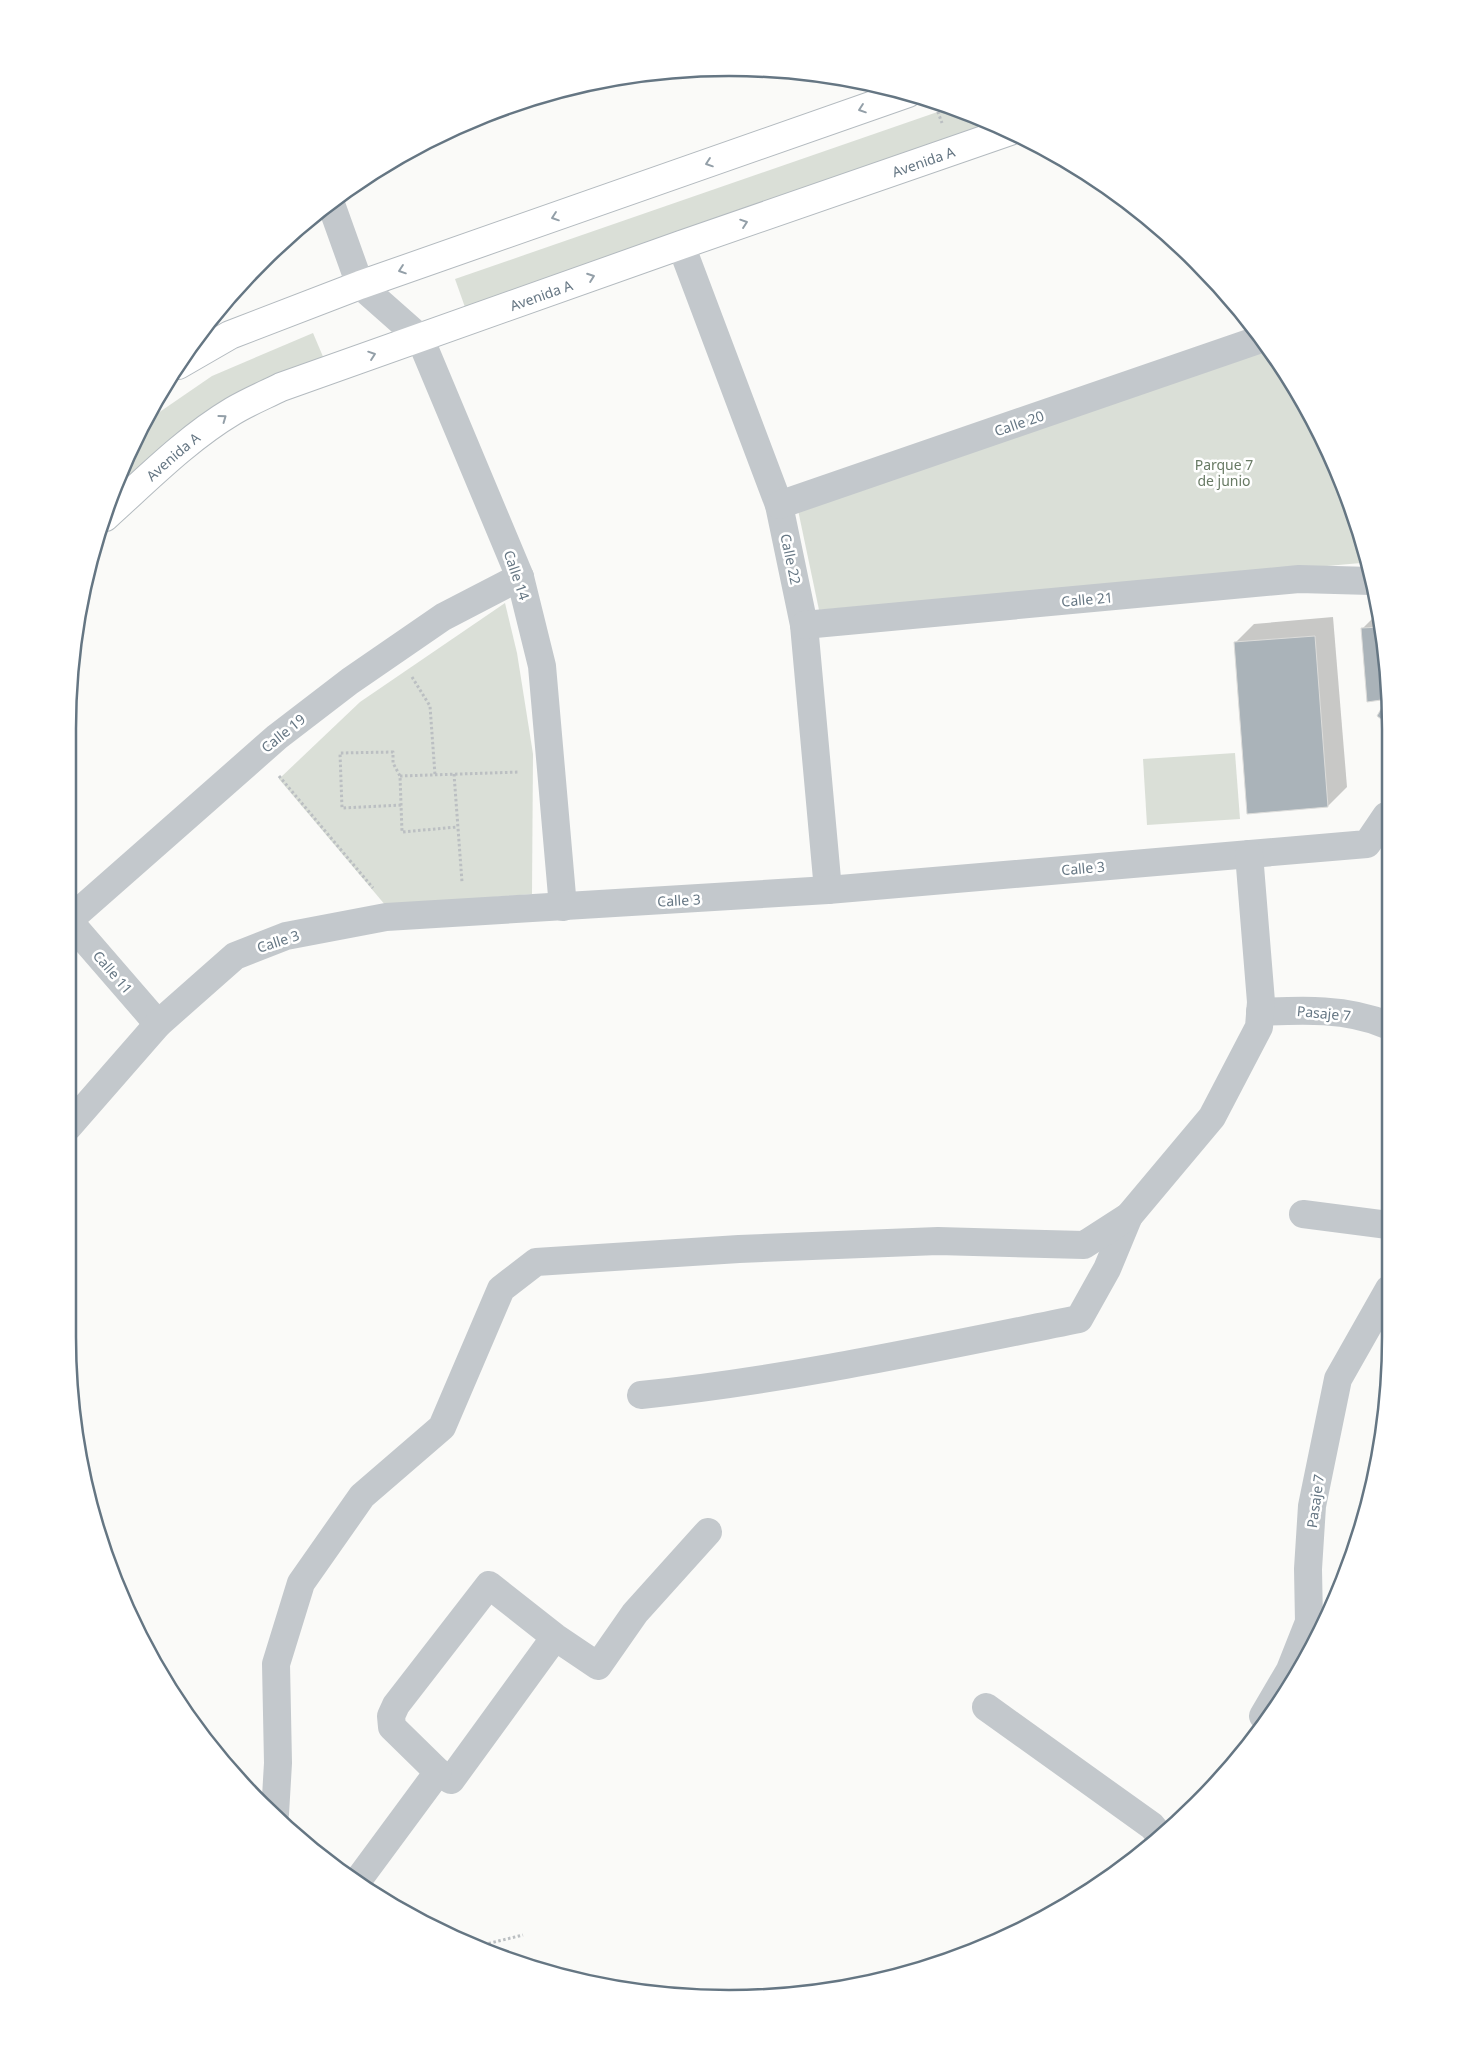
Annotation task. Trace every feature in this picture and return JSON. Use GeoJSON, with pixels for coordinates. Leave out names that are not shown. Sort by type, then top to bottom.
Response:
{"type":"FeatureCollection","features":[{"type":"Feature","properties":{"kind":"main road"},"geometry":{"type":"LineString","coordinates":[[193,356],[230,335],[360,284],[895,97]]}},
{"type":"Feature","properties":{"kind":"main road","name":"Avenida A"},"geometry":{"type":"LineString","coordinates":[[115,509],[157,470],[233,411],[281,387],[998,135]]}},
{"type":"Feature","properties":{"kind":"street"},"geometry":{"type":"LineString","coordinates":[[333,210],[360,284]]}},
{"type":"Feature","properties":{"kind":"street","name":"Calle 22"},"geometry":{"type":"LineString","coordinates":[[681,245],[779,505],[804,624],[828,890]]}},
{"type":"Feature","properties":{"kind":"street","name":"Calle 14"},"geometry":{"type":"LineString","coordinates":[[360,284],[420,338],[520,577],[542,666],[563,907]]}},
{"type":"Feature","properties":{"kind":"street","name":"Calle 20"},"geometry":{"type":"LineString","coordinates":[[779,505],[1254,341]]}},
{"type":"Feature","properties":{"kind":"street","name":"Calle 19"},"geometry":{"type":"LineString","coordinates":[[76,914],[277,736],[350,681],[442,617],[520,577]]}},
{"type":"Feature","properties":{"kind":"street","name":"Calle 21"},"geometry":{"type":"LineString","coordinates":[[804,624],[1299,579],[1365,582]]}},
{"type":"Feature","properties":{"kind":"street","name":"Calle 3"},"geometry":{"type":"LineString","coordinates":[[76,1118],[158,1024],[235,956],[286,936],[386,917],[828,890],[1367,844],[1382,822]]}},
{"type":"Feature","properties":{"kind":"street"},"geometry":{"type":"LineString","coordinates":[[641,1396],[684,1391],[880,1359],[1079,1319],[1107,1269],[1130,1216],[1212,1117],[1259,1027],[1260,1012],[1249,854]]}},
{"type":"Feature","properties":{"kind":"street","name":"Calle 11"},"geometry":{"type":"LineString","coordinates":[[76,930],[158,1024]]}},
{"type":"Feature","properties":{"kind":"street","name":"Pasaje 7"},"geometry":{"type":"LineString","coordinates":[[1260,1012],[1316,1010],[1351,1015],[1382,1024]]}},
{"type":"Feature","properties":{"kind":"street"},"geometry":{"type":"LineString","coordinates":[[1303,1214],[1382,1224]]}},
{"type":"Feature","properties":{"kind":"street"},"geometry":{"type":"LineString","coordinates":[[275,1807],[278,1763],[276,1664],[300,1583],[362,1496],[442,1427],[501,1289],[536,1262],[739,1249],[938,1241],[1084,1245],[1130,1216]]}},
{"type":"Feature","properties":{"kind":"street","name":"Pasaje 7"},"geometry":{"type":"LineString","coordinates":[[1290,1669],[1309,1622],[1308,1569],[1312,1506],[1338,1379],[1382,1301]]}},
{"type":"Feature","properties":{"kind":"street"},"geometry":{"type":"LineString","coordinates":[[555,1637],[451,1780],[438,1772],[392,1726],[391,1716],[396,1706],[490,1585],[555,1637],[598,1666],[635,1614],[708,1532]]}},
{"type":"Feature","properties":{"kind":"street"},"geometry":{"type":"LineString","coordinates":[[986,1707],[1152,1826],[1156,1831]]}},
{"type":"Feature","properties":{"kind":"street"},"geometry":{"type":"LineString","coordinates":[[361,1876],[438,1772]]}},
{"type":"Feature","properties":{"kind":"path"},"geometry":{"type":"LineString","coordinates":[[404,682],[420,672]]}},
{"type":"Feature","properties":{"kind":"path"},"geometry":{"type":"LineString","coordinates":[[412,677],[430,706],[436,775]]}},
{"type":"Feature","properties":{"kind":"path"},"geometry":{"type":"LineString","coordinates":[[401,805],[342,808],[340,753],[393,752],[393,764],[400,776],[402,832],[457,826]]}},
{"type":"Feature","properties":{"kind":"path"},"geometry":{"type":"LineString","coordinates":[[400,776],[523,772],[522,765]]}},
{"type":"Feature","properties":{"kind":"path"},"geometry":{"type":"LineString","coordinates":[[288,773],[281,779],[374,890]]}},
{"type":"Feature","properties":{"kind":"path"},"geometry":{"type":"LineString","coordinates":[[454,774],[462,888]]}},
{"type":"Feature","properties":{"kind":"path"},"geometry":{"type":"LineString","coordinates":[[488,1943],[523,1935]]}},
{"type":"Feature","properties":{"kind":"green space"},"geometry":{"type":"Polygon","coordinates":[[[940,111],[986,129],[466,310],[455,279],[940,111]]]}},
{"type":"Feature","properties":{"kind":"green space"},"geometry":{"type":"Polygon","coordinates":[[[313,333],[324,359],[122,489],[144,440],[159,412],[212,376],[313,333]]]}},
{"type":"Feature","properties":{"kind":"green space","name":"Parque 7 de junio"},"geometry":{"type":"Polygon","coordinates":[[[1262,352],[1294,403],[1314,440],[1332,479],[1361,563],[819,610],[798,510],[1262,352]]]}},
{"type":"Feature","properties":{"kind":"green space"},"geometry":{"type":"Polygon","coordinates":[[[505,603],[517,653],[533,754],[532,894],[386,906],[279,779],[360,702],[505,603]]]}},
{"type":"Feature","properties":{"kind":"green space"},"geometry":{"type":"Polygon","coordinates":[[[1235,753],[1240,819],[1147,825],[1143,759],[1235,753]]]}},
{"type":"Feature","properties":{"kind":"building"},"geometry":{"type":"Polygon","coordinates":[[[1373,627],[1381,700],[1367,702],[1361,628],[1373,627]]]}},
{"type":"Feature","properties":{"kind":"building"},"geometry":{"type":"Polygon","coordinates":[[[1315,636],[1328,807],[1247,814],[1234,642],[1315,636]]]}},
{"type":"Feature","properties":{"kind":"building"},"geometry":{"type":"Polygon","coordinates":[[[1381,709],[1382,719],[1377,716],[1381,709]]]}}]}
